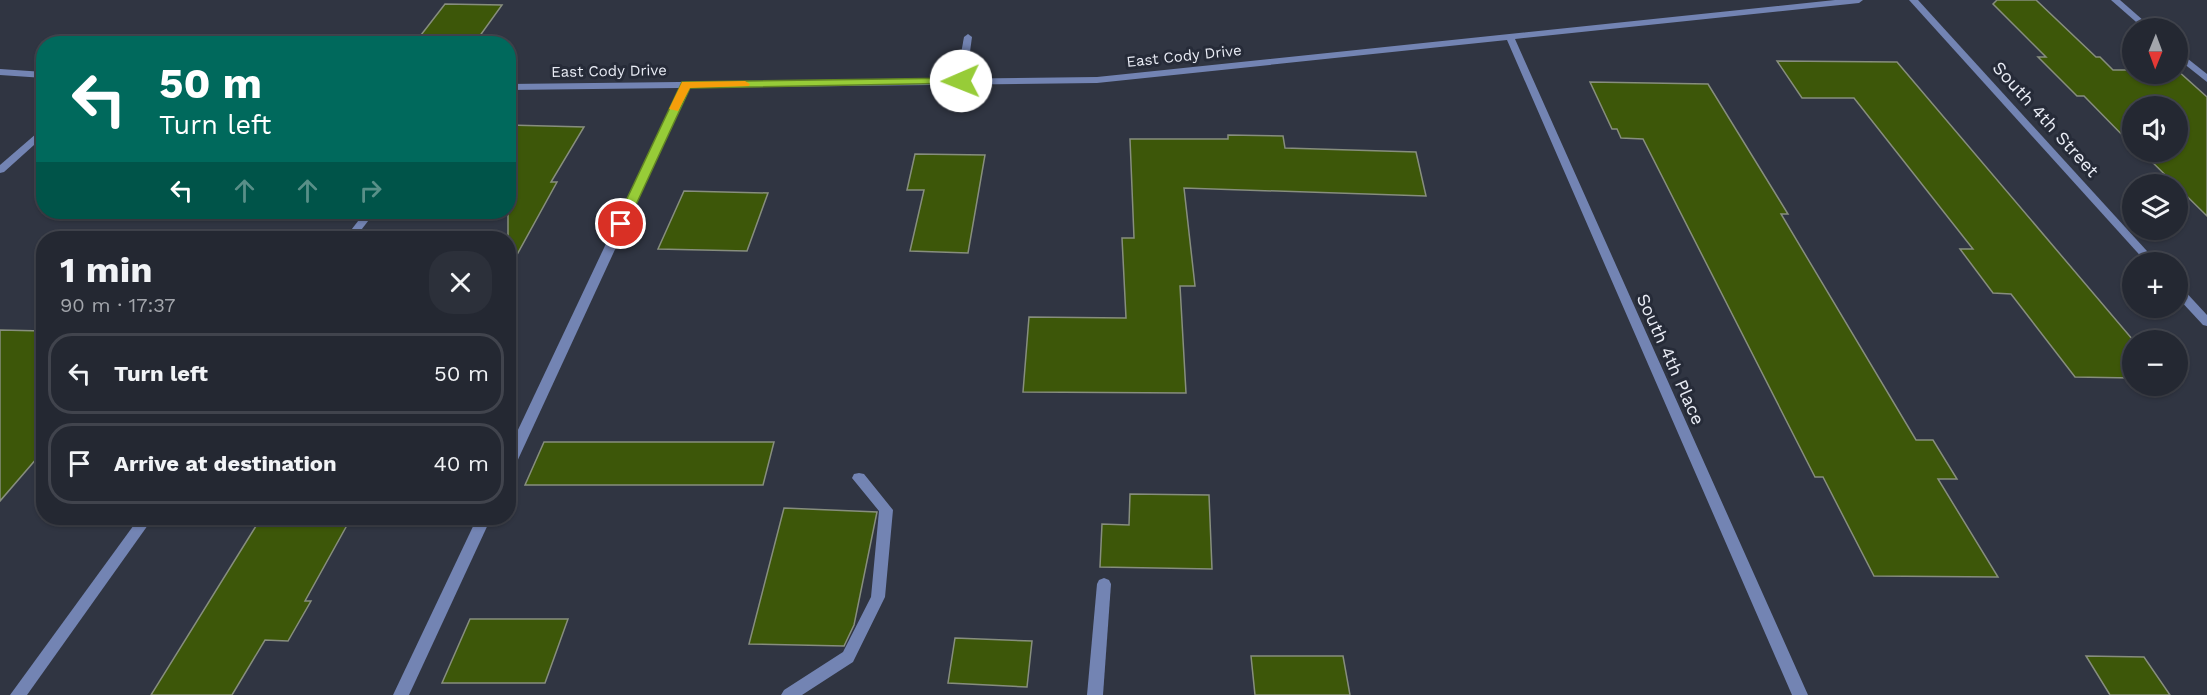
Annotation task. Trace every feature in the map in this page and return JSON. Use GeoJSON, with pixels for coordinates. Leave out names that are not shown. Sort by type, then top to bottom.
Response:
{"type":"FeatureCollection","features":[{"type":"Feature","properties":{"kind":"street","name":"East Cody Drive"},"geometry":{"type":"LineString","coordinates":[[516,87],[1097,80],[1859,0]]}},
{"type":"Feature","properties":{"kind":"street","name":"South 4th Street"},"geometry":{"type":"LineString","coordinates":[[1913,0],[2143,252]]}},
{"type":"Feature","properties":{"kind":"street"},"geometry":{"type":"LineString","coordinates":[[2115,0],[2136,18]]}},
{"type":"Feature","properties":{"kind":"street"},"geometry":{"type":"LineString","coordinates":[[961,81],[968,37]]}},
{"type":"Feature","properties":{"kind":"street","name":"South 4th Place"},"geometry":{"type":"LineString","coordinates":[[1510,37],[1800,695]]}},
{"type":"Feature","properties":{"kind":"street"},"geometry":{"type":"LineString","coordinates":[[2188,63],[2207,79]]}},
{"type":"Feature","properties":{"kind":"street"},"geometry":{"type":"LineString","coordinates":[[0,72],[36,74]]}},
{"type":"Feature","properties":{"kind":"street"},"geometry":{"type":"LineString","coordinates":[[516,449],[686,85]]}},
{"type":"Feature","properties":{"kind":"street"},"geometry":{"type":"LineString","coordinates":[[0,170],[36,137]]}},
{"type":"Feature","properties":{"kind":"street"},"geometry":{"type":"LineString","coordinates":[[355,231],[365,219]]}},
{"type":"Feature","properties":{"kind":"street"},"geometry":{"type":"LineString","coordinates":[[2188,302],[2207,322]]}},
{"type":"Feature","properties":{"kind":"street"},"geometry":{"type":"LineString","coordinates":[[789,695],[848,657],[879,597],[886,510],[859,478]]}},
{"type":"Feature","properties":{"kind":"street"},"geometry":{"type":"LineString","coordinates":[[18,695],[141,525]]}},
{"type":"Feature","properties":{"kind":"street"},"geometry":{"type":"LineString","coordinates":[[401,695],[481,525]]}},
{"type":"Feature","properties":{"kind":"street"},"geometry":{"type":"LineString","coordinates":[[1095,695],[1104,584]]}},
{"type":"Feature","properties":{"kind":"building"},"geometry":{"type":"Polygon","coordinates":[[[1997,0],[2036,0],[2096,57],[2100,57],[2113,70],[2122,70],[2122,84],[2188,84],[2188,80],[2207,97],[2207,216],[2188,197],[2188,174],[2164,174],[2152,162],[2188,162],[2188,96],[2122,96],[2122,135],[2084,96],[2077,96],[2038,57],[2046,57],[1993,4],[1997,0]]]}},
{"type":"Feature","properties":{"kind":"building"},"geometry":{"type":"Polygon","coordinates":[[[445,4],[502,5],[480,36],[420,36],[445,4]]]}},
{"type":"Feature","properties":{"kind":"building"},"geometry":{"type":"Polygon","coordinates":[[[1777,61],[1897,62],[2125,330],[2122,330],[2122,378],[2075,377],[2011,294],[1993,293],[1960,249],[1973,249],[1854,98],[1802,98],[1777,61]]]}},
{"type":"Feature","properties":{"kind":"building"},"geometry":{"type":"Polygon","coordinates":[[[1590,82],[1708,84],[1788,214],[1781,214],[1916,440],[1933,440],[1957,479],[1938,479],[1998,577],[1874,576],[1823,477],[1815,477],[1643,139],[1621,138],[1617,129],[1612,129],[1590,82]]]}},
{"type":"Feature","properties":{"kind":"building"},"geometry":{"type":"Polygon","coordinates":[[[516,125],[584,127],[551,182],[557,182],[516,256],[516,231],[508,231],[508,219],[516,219],[516,125]]]}},
{"type":"Feature","properties":{"kind":"building"},"geometry":{"type":"Polygon","coordinates":[[[1228,135],[1283,136],[1285,148],[1416,152],[1426,196],[1184,188],[1195,286],[1180,286],[1186,393],[1023,392],[1029,317],[1126,318],[1122,238],[1134,238],[1130,139],[1228,139],[1228,135]]]}},
{"type":"Feature","properties":{"kind":"building"},"geometry":{"type":"Polygon","coordinates":[[[915,154],[985,155],[968,253],[910,251],[924,190],[907,190],[915,154]]]}},
{"type":"Feature","properties":{"kind":"building"},"geometry":{"type":"Polygon","coordinates":[[[684,191],[768,193],[747,251],[658,249],[684,191]]]}},
{"type":"Feature","properties":{"kind":"building"},"geometry":{"type":"Polygon","coordinates":[[[0,330],[36,331],[36,459],[0,501],[0,330]]]}},
{"type":"Feature","properties":{"kind":"building"},"geometry":{"type":"Polygon","coordinates":[[[544,442],[774,442],[763,485],[525,485],[544,442]]]}},
{"type":"Feature","properties":{"kind":"building"},"geometry":{"type":"Polygon","coordinates":[[[1130,494],[1209,495],[1212,569],[1100,567],[1102,524],[1129,525],[1130,494]]]}},
{"type":"Feature","properties":{"kind":"building"},"geometry":{"type":"Polygon","coordinates":[[[784,508],[877,512],[854,625],[844,646],[749,644],[784,508]]]}},
{"type":"Feature","properties":{"kind":"building"},"geometry":{"type":"Polygon","coordinates":[[[257,525],[347,525],[305,601],[311,601],[288,641],[265,640],[232,695],[151,695],[257,525]]]}},
{"type":"Feature","properties":{"kind":"building"},"geometry":{"type":"Polygon","coordinates":[[[470,619],[568,619],[545,683],[442,683],[470,619]]]}},
{"type":"Feature","properties":{"kind":"building"},"geometry":{"type":"Polygon","coordinates":[[[955,638],[1032,641],[1027,687],[948,683],[955,638]]]}},
{"type":"Feature","properties":{"kind":"building"},"geometry":{"type":"Polygon","coordinates":[[[1251,656],[1343,656],[1350,695],[1255,695],[1251,656]]]}},
{"type":"Feature","properties":{"kind":"building"},"geometry":{"type":"Polygon","coordinates":[[[2086,656],[2144,657],[2170,695],[2110,695],[2086,656]]]}},
{"type":"Feature","properties":{"kind":"slow traffic"},"geometry":{"type":"LineString","coordinates":[[674,109],[686,85],[745,84]]}},
{"type":"Feature","properties":{"kind":"route"},"geometry":{"type":"LineString","coordinates":[[621,224],[686,85],[961,81]]}}]}
